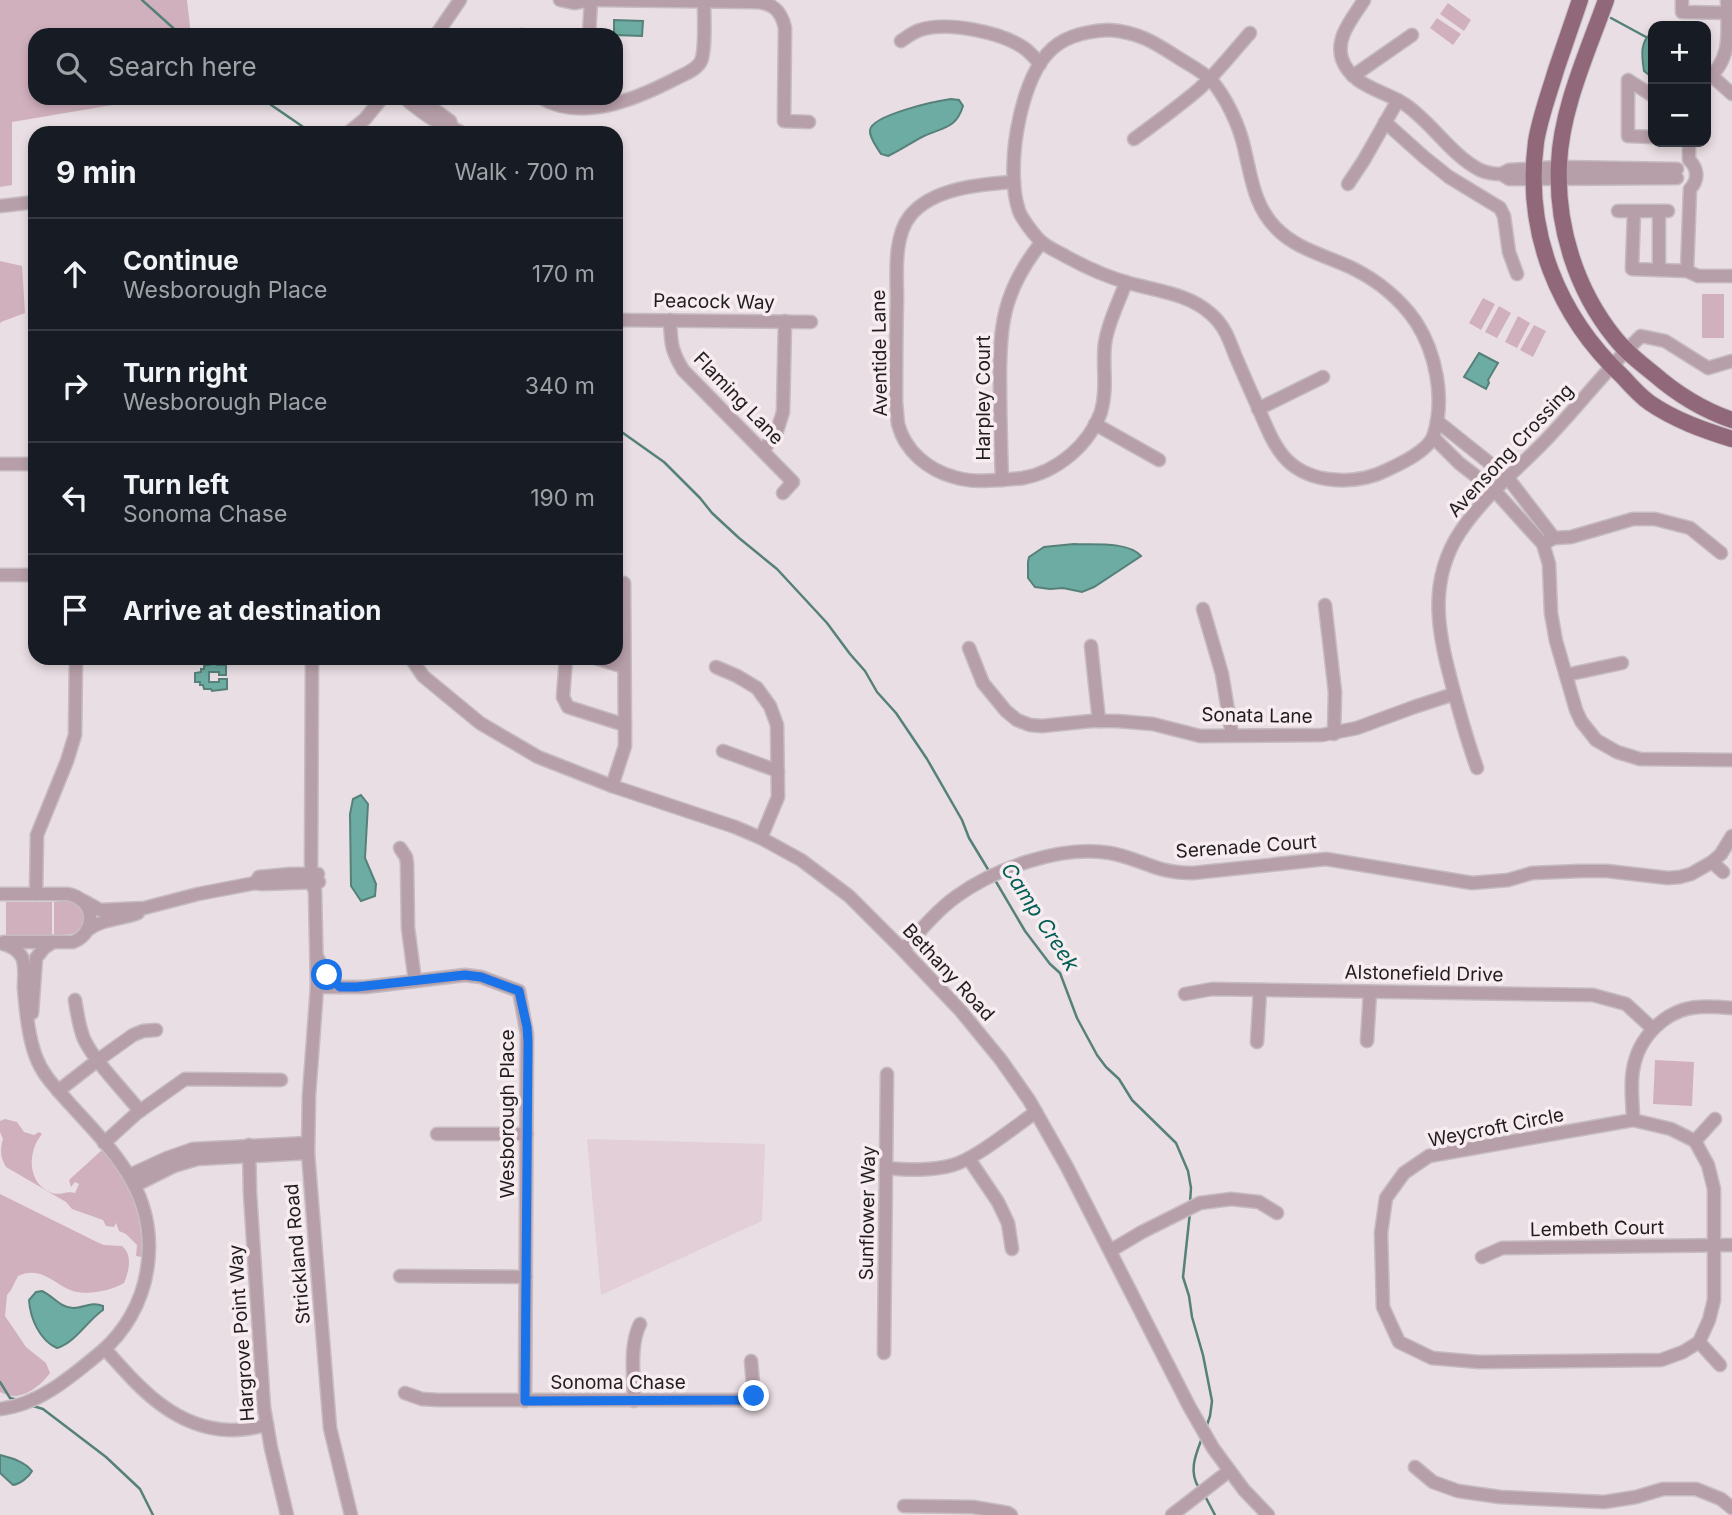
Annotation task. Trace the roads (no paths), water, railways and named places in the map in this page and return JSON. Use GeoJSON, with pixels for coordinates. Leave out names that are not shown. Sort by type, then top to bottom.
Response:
{"type":"FeatureCollection","features":[{"type":"Feature","properties":{"kind":"main road"},"geometry":{"type":"LineString","coordinates":[[1580,0],[1544,107],[1536,141],[1534,174],[1537,213],[1554,280],[1570,312],[1590,342],[1648,401],[1684,423],[1732,439]]}},
{"type":"Feature","properties":{"kind":"main road"},"geometry":{"type":"LineString","coordinates":[[1606,0],[1565,118],[1559,173],[1563,227],[1570,257],[1601,319],[1626,350],[1674,391],[1732,420]]}},
{"type":"Feature","properties":{"kind":"street"},"geometry":{"type":"LineString","coordinates":[[441,28],[460,0]]}},
{"type":"Feature","properties":{"kind":"street"},"geometry":{"type":"LineString","coordinates":[[560,0],[574,3],[591,0],[589,28]]}},
{"type":"Feature","properties":{"kind":"street"},"geometry":{"type":"LineString","coordinates":[[598,0],[761,2],[771,5],[778,10],[785,28],[784,121],[809,122]]}},
{"type":"Feature","properties":{"kind":"street"},"geometry":{"type":"LineString","coordinates":[[1364,0],[1342,37],[1340,48],[1343,60],[1353,76],[1414,111],[1460,156],[1479,170],[1501,174],[1509,170],[1534,174],[1677,173]]}},
{"type":"Feature","properties":{"kind":"street"},"geometry":{"type":"LineString","coordinates":[[1682,0],[1682,12],[1729,9],[1729,50],[1725,64],[1711,76]]}},
{"type":"Feature","properties":{"kind":"street"},"geometry":{"type":"LineString","coordinates":[[623,101],[657,88],[698,66],[703,58],[704,1]]}},
{"type":"Feature","properties":{"kind":"street"},"geometry":{"type":"LineString","coordinates":[[901,41],[917,30],[948,27],[972,29],[996,34],[1017,44],[1040,64]]}},
{"type":"Feature","properties":{"kind":"street"},"geometry":{"type":"LineString","coordinates":[[1097,31],[1121,31],[1150,39],[1210,79],[1237,123],[1256,196],[1275,228],[1306,249],[1351,267],[1371,279],[1391,294],[1415,322],[1434,366],[1438,402],[1434,438],[1426,448],[1381,473],[1357,480],[1333,480],[1306,473],[1285,460],[1272,441],[1224,327],[1207,310],[1190,299],[1100,274],[1041,243],[1020,214],[1013,169],[1020,113],[1027,90],[1040,64],[1046,54],[1065,39],[1097,31]]}},
{"type":"Feature","properties":{"kind":"street"},"geometry":{"type":"LineString","coordinates":[[1134,139],[1210,79],[1250,33]]}},
{"type":"Feature","properties":{"kind":"street"},"geometry":{"type":"LineString","coordinates":[[1353,76],[1412,35]]}},
{"type":"Feature","properties":{"kind":"street"},"geometry":{"type":"LineString","coordinates":[[1711,79],[1732,94]]}},
{"type":"Feature","properties":{"kind":"street"},"geometry":{"type":"LineString","coordinates":[[1648,93],[1628,80],[1628,136],[1648,137]]}},
{"type":"Feature","properties":{"kind":"street"},"geometry":{"type":"LineString","coordinates":[[1348,184],[1398,100]]}},
{"type":"Feature","properties":{"kind":"street"},"geometry":{"type":"LineString","coordinates":[[357,126],[377,105]]}},
{"type":"Feature","properties":{"kind":"street"},"geometry":{"type":"LineString","coordinates":[[423,105],[454,126]]}},
{"type":"Feature","properties":{"kind":"street"},"geometry":{"type":"LineString","coordinates":[[583,105],[590,108],[609,105]]}},
{"type":"Feature","properties":{"kind":"street"},"geometry":{"type":"LineString","coordinates":[[1385,122],[1449,177],[1500,208],[1504,216],[1509,252],[1517,274]]}},
{"type":"Feature","properties":{"kind":"street"},"geometry":{"type":"LineString","coordinates":[[1689,147],[1689,160]]}},
{"type":"Feature","properties":{"kind":"street"},"geometry":{"type":"LineString","coordinates":[[1689,160],[1680,165],[1677,173],[1680,184],[1690,189]]}},
{"type":"Feature","properties":{"kind":"street"},"geometry":{"type":"LineString","coordinates":[[1687,271],[1690,189],[1696,181],[1697,171],[1689,160]]}},
{"type":"Feature","properties":{"kind":"street","name":"Aventide Lane"},"geometry":{"type":"LineString","coordinates":[[1014,182],[971,186],[948,193],[926,202],[910,216],[904,226],[897,262],[896,403],[902,435],[916,456],[941,472],[964,480],[1002,480],[1035,475],[1076,450],[1100,413],[1105,389],[1104,355],[1107,332],[1126,282]]}},
{"type":"Feature","properties":{"kind":"street"},"geometry":{"type":"LineString","coordinates":[[0,206],[28,203]]}},
{"type":"Feature","properties":{"kind":"street"},"geometry":{"type":"LineString","coordinates":[[1618,211],[1664,211],[1659,270]]}},
{"type":"Feature","properties":{"kind":"street"},"geometry":{"type":"LineString","coordinates":[[1634,212],[1632,269],[1687,271],[1698,276],[1732,276]]}},
{"type":"Feature","properties":{"kind":"street","name":"Harpley Court"},"geometry":{"type":"LineString","coordinates":[[1002,480],[1002,323],[1017,278],[1041,243]]}},
{"type":"Feature","properties":{"kind":"street","name":"Peacock Way"},"geometry":{"type":"LineString","coordinates":[[623,320],[811,322]]}},
{"type":"Feature","properties":{"kind":"street","name":"Flaming Lane"},"geometry":{"type":"LineString","coordinates":[[670,320],[671,347],[683,370],[793,482],[783,493]]}},
{"type":"Feature","properties":{"kind":"street"},"geometry":{"type":"LineString","coordinates":[[763,451],[777,432],[783,412],[785,321]]}},
{"type":"Feature","properties":{"kind":"street"},"geometry":{"type":"LineString","coordinates":[[1626,350],[1641,336],[1665,341],[1708,368],[1732,361]]}},
{"type":"Feature","properties":{"kind":"street","name":"Avensong Crossing"},"geometry":{"type":"LineString","coordinates":[[1477,768],[1454,694],[1439,627],[1441,579],[1448,556],[1459,534],[1507,477],[1541,445],[1626,350]]}},
{"type":"Feature","properties":{"kind":"street"},"geometry":{"type":"LineString","coordinates":[[1258,409],[1323,377]]}},
{"type":"Feature","properties":{"kind":"street"},"geometry":{"type":"LineString","coordinates":[[1437,421],[1507,477],[1548,541],[1551,613],[1556,641],[1572,699],[1581,721],[1596,740],[1628,756],[1652,760],[1732,760]]}},
{"type":"Feature","properties":{"kind":"street"},"geometry":{"type":"LineString","coordinates":[[1095,424],[1159,460]]}},
{"type":"Feature","properties":{"kind":"street"},"geometry":{"type":"LineString","coordinates":[[1434,438],[1548,541]]}},
{"type":"Feature","properties":{"kind":"street"},"geometry":{"type":"LineString","coordinates":[[0,464],[28,464]]}},
{"type":"Feature","properties":{"kind":"street"},"geometry":{"type":"LineString","coordinates":[[1548,541],[1633,519],[1655,519],[1690,528],[1721,553]]}},
{"type":"Feature","properties":{"kind":"street"},"geometry":{"type":"LineString","coordinates":[[0,575],[28,575]]}},
{"type":"Feature","properties":{"kind":"street"},"geometry":{"type":"LineString","coordinates":[[612,786],[625,746],[624,583]]}},
{"type":"Feature","properties":{"kind":"street"},"geometry":{"type":"LineString","coordinates":[[1325,605],[1335,692],[1334,734]]}},
{"type":"Feature","properties":{"kind":"street"},"geometry":{"type":"LineString","coordinates":[[1203,609],[1222,674],[1232,735]]}},
{"type":"Feature","properties":{"kind":"street"},"geometry":{"type":"LineString","coordinates":[[1091,646],[1099,721]]}},
{"type":"Feature","properties":{"kind":"street","name":"Sonata Lane"},"geometry":{"type":"LineString","coordinates":[[969,648],[982,683],[1006,711],[1017,720],[1030,725],[1117,720],[1153,724],[1200,736],[1310,736],[1357,728],[1454,694]]}},
{"type":"Feature","properties":{"kind":"street"},"geometry":{"type":"LineString","coordinates":[[1566,675],[1622,663]]}},
{"type":"Feature","properties":{"kind":"street"},"geometry":{"type":"LineString","coordinates":[[36,894],[37,835],[75,735],[76,665]]}},
{"type":"Feature","properties":{"kind":"street"},"geometry":{"type":"LineString","coordinates":[[312,665],[311,849],[316,881]]}},
{"type":"Feature","properties":{"kind":"street","name":"Bethany Road"},"geometry":{"type":"LineString","coordinates":[[416,665],[423,676],[480,723],[538,757],[761,838],[793,855],[849,896],[960,1010],[1009,1070],[1068,1167],[1213,1448],[1229,1471],[1268,1515]]}},
{"type":"Feature","properties":{"kind":"street"},"geometry":{"type":"LineString","coordinates":[[565,665],[563,697],[568,707],[625,725]]}},
{"type":"Feature","properties":{"kind":"street"},"geometry":{"type":"LineString","coordinates":[[618,665],[624,667]]}},
{"type":"Feature","properties":{"kind":"street"},"geometry":{"type":"LineString","coordinates":[[716,667],[757,688],[771,706],[777,725],[778,797],[761,838]]}},
{"type":"Feature","properties":{"kind":"street"},"geometry":{"type":"LineString","coordinates":[[723,751],[778,771]]}},
{"type":"Feature","properties":{"kind":"street"},"geometry":{"type":"LineString","coordinates":[[312,764],[316,881]]}},
{"type":"Feature","properties":{"kind":"street","name":"Serenade Court"},"geometry":{"type":"LineString","coordinates":[[903,950],[930,919],[979,883],[1012,867],[1073,852],[1097,851],[1121,855],[1181,873],[1326,859],[1472,883],[1508,880],[1532,873],[1580,871],[1680,877],[1712,862],[1721,854],[1732,836]]}},
{"type":"Feature","properties":{"kind":"street"},"geometry":{"type":"LineString","coordinates":[[400,848],[407,863],[408,928],[415,981]]}},
{"type":"Feature","properties":{"kind":"street"},"geometry":{"type":"LineString","coordinates":[[288,878],[304,867],[311,849]]}},
{"type":"Feature","properties":{"kind":"street"},"geometry":{"type":"LineString","coordinates":[[1712,862],[1723,872]]}},
{"type":"Feature","properties":{"kind":"street"},"geometry":{"type":"LineString","coordinates":[[0,894],[68,894],[80,897],[100,910],[144,908],[198,894],[288,878],[316,881]]}},
{"type":"Feature","properties":{"kind":"street"},"geometry":{"type":"LineString","coordinates":[[288,878],[312,896],[316,912]]}},
{"type":"Feature","properties":{"kind":"street","name":"Strickland Road"},"geometry":{"type":"LineString","coordinates":[[316,881],[317,987],[308,1148],[330,1428],[351,1515]]}},
{"type":"Feature","properties":{"kind":"street"},"geometry":{"type":"LineString","coordinates":[[0,942],[73,942],[80,939],[90,921],[84,901]]}},
{"type":"Feature","properties":{"kind":"street"},"geometry":{"type":"LineString","coordinates":[[87,930],[100,922],[129,916],[144,908]]}},
{"type":"Feature","properties":{"kind":"street"},"geometry":{"type":"LineString","coordinates":[[0,942],[15,949],[22,958],[30,1034],[40,1065],[50,1082],[133,1180],[149,1229],[150,1247],[142,1290],[133,1312],[114,1340],[60,1383],[29,1402],[6,1408]]}},
{"type":"Feature","properties":{"kind":"street"},"geometry":{"type":"LineString","coordinates":[[30,1034],[36,958],[44,947],[53,942]]}},
{"type":"Feature","properties":{"kind":"street"},"geometry":{"type":"LineString","coordinates":[[316,956],[327,975],[340,987]]}},
{"type":"Feature","properties":{"kind":"street","name":"Wesborough Place"},"geometry":{"type":"LineString","coordinates":[[317,987],[365,987],[473,975],[519,991],[527,1034],[525,1401]]}},
{"type":"Feature","properties":{"kind":"street","name":"Alstonefield Drive"},"geometry":{"type":"LineString","coordinates":[[1185,994],[1212,989],[1593,995],[1626,1004],[1652,1028]]}},
{"type":"Feature","properties":{"kind":"street"},"geometry":{"type":"LineString","coordinates":[[1258,1042],[1260,990]]}},
{"type":"Feature","properties":{"kind":"street"},"geometry":{"type":"LineString","coordinates":[[1367,1041],[1370,992]]}},
{"type":"Feature","properties":{"kind":"street"},"geometry":{"type":"LineString","coordinates":[[75,1000],[83,1038],[140,1111]]}},
{"type":"Feature","properties":{"kind":"street"},"geometry":{"type":"LineString","coordinates":[[1633,1120],[1632,1072],[1637,1051],[1652,1028],[1672,1014],[1697,1006],[1732,1008]]}},
{"type":"Feature","properties":{"kind":"street"},"geometry":{"type":"LineString","coordinates":[[58,1091],[138,1032],[156,1030]]}},
{"type":"Feature","properties":{"kind":"street","name":"Sunflower Way"},"geometry":{"type":"LineString","coordinates":[[884,1353],[887,1073]]}},
{"type":"Feature","properties":{"kind":"street"},"geometry":{"type":"LineString","coordinates":[[104,1143],[140,1111],[183,1080],[281,1080]]}},
{"type":"Feature","properties":{"kind":"street"},"geometry":{"type":"LineString","coordinates":[[887,1168],[930,1169],[953,1165],[969,1158],[1036,1112]]}},
{"type":"Feature","properties":{"kind":"street"},"geometry":{"type":"LineString","coordinates":[[1715,1119],[1695,1141],[1707,1165],[1714,1189],[1714,1300],[1699,1342],[1720,1365]]}},
{"type":"Feature","properties":{"kind":"street","name":"Weycroft Circle"},"geometry":{"type":"LineString","coordinates":[[1695,1141],[1671,1129],[1633,1120],[1429,1156],[1404,1173],[1385,1198],[1381,1233],[1383,1307],[1399,1342],[1432,1358],[1479,1362],[1661,1360],[1683,1352],[1699,1342]]}},
{"type":"Feature","properties":{"kind":"street"},"geometry":{"type":"LineString","coordinates":[[437,1134],[527,1134]]}},
{"type":"Feature","properties":{"kind":"street"},"geometry":{"type":"LineString","coordinates":[[133,1180],[167,1158],[193,1149],[249,1151],[308,1148]]}},
{"type":"Feature","properties":{"kind":"street","name":"Hargrove Point Way"},"geometry":{"type":"LineString","coordinates":[[249,1151],[263,1398],[287,1515]]}},
{"type":"Feature","properties":{"kind":"street"},"geometry":{"type":"LineString","coordinates":[[969,1158],[998,1202],[1008,1223],[1012,1249]]}},
{"type":"Feature","properties":{"kind":"street"},"geometry":{"type":"LineString","coordinates":[[1110,1251],[1200,1203],[1231,1199],[1259,1202],[1277,1213]]}},
{"type":"Feature","properties":{"kind":"street","name":"Lembeth Court"},"geometry":{"type":"LineString","coordinates":[[1482,1257],[1502,1248],[1732,1245]]}},
{"type":"Feature","properties":{"kind":"street"},"geometry":{"type":"LineString","coordinates":[[400,1276],[526,1277]]}},
{"type":"Feature","properties":{"kind":"street"},"geometry":{"type":"LineString","coordinates":[[634,1401],[634,1343],[640,1324]]}},
{"type":"Feature","properties":{"kind":"street"},"geometry":{"type":"LineString","coordinates":[[105,1349],[142,1391],[181,1416],[201,1425],[220,1429],[267,1425]]}},
{"type":"Feature","properties":{"kind":"street","name":"Sonoma Chase"},"geometry":{"type":"LineString","coordinates":[[405,1393],[422,1399],[438,1400],[742,1400],[754,1396],[751,1361]]}},
{"type":"Feature","properties":{"kind":"street"},"geometry":{"type":"LineString","coordinates":[[1415,1467],[1433,1482],[1458,1491],[1500,1497],[1604,1502],[1663,1489],[1696,1489],[1721,1499],[1732,1508]]}},
{"type":"Feature","properties":{"kind":"street"},"geometry":{"type":"LineString","coordinates":[[1172,1515],[1229,1471]]}},
{"type":"Feature","properties":{"kind":"street"},"geometry":{"type":"LineString","coordinates":[[904,1506],[973,1507],[1012,1515]]}},
{"type":"Feature","properties":{"kind":"waterway","name":"Camp Creek"},"geometry":{"type":"LineString","coordinates":[[142,0],[173,28]]}},
{"type":"Feature","properties":{"kind":"waterway"},"geometry":{"type":"LineString","coordinates":[[1611,18],[1646,37]]}},
{"type":"Feature","properties":{"kind":"waterway","name":"Camp Creek"},"geometry":{"type":"LineString","coordinates":[[271,105],[302,126]]}},
{"type":"Feature","properties":{"kind":"waterway","name":"Camp Creek"},"geometry":{"type":"LineString","coordinates":[[623,433],[664,462],[712,513],[777,569],[827,623],[865,671],[877,692],[896,713],[927,759],[989,871]]}},
{"type":"Feature","properties":{"kind":"waterway","name":"Camp Creek"},"geometry":{"type":"LineString","coordinates":[[995,880],[1025,931],[1060,973],[1077,1018],[1097,1055],[1119,1079],[1132,1100],[1176,1143],[1188,1171],[1190,1202]]}},
{"type":"Feature","properties":{"kind":"waterway","name":"Camp Creek"},"geometry":{"type":"LineString","coordinates":[[1190,1212],[1183,1277],[1212,1401],[1206,1428]]}},
{"type":"Feature","properties":{"kind":"waterway"},"geometry":{"type":"LineString","coordinates":[[0,1382],[10,1398],[18,1400]]}},
{"type":"Feature","properties":{"kind":"waterway"},"geometry":{"type":"LineString","coordinates":[[30,1405],[43,1409],[106,1457],[140,1489],[153,1515]]}},
{"type":"Feature","properties":{"kind":"waterway","name":"Camp Creek"},"geometry":{"type":"LineString","coordinates":[[1199,1488],[1194,1469],[1202,1438]]}},
{"type":"Feature","properties":{"kind":"waterway","name":"Camp Creek"},"geometry":{"type":"LineString","coordinates":[[1205,1496],[1215,1515]]}}]}
